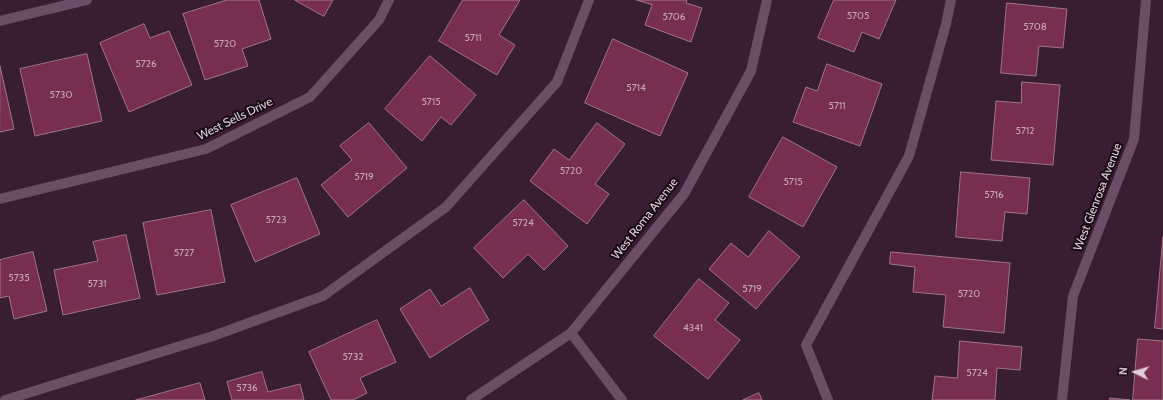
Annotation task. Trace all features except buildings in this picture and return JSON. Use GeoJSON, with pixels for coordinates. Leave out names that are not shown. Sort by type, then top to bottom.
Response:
{"type":"FeatureCollection","features":[{"type":"Feature","properties":{"kind":"street"},"geometry":{"type":"LineString","coordinates":[[0,21],[87,0]]}},
{"type":"Feature","properties":{"kind":"street","name":"West Sells Drive"},"geometry":{"type":"LineString","coordinates":[[0,199],[206,149],[310,97],[379,20],[389,0]]}},
{"type":"Feature","properties":{"kind":"street"},"geometry":{"type":"LineString","coordinates":[[5,400],[213,336],[323,296],[446,207],[557,82],[590,0]]}},
{"type":"Feature","properties":{"kind":"street","name":"West Roma Avenue"},"geometry":{"type":"LineString","coordinates":[[471,400],[571,333],[684,194],[751,71],[767,0]]}},
{"type":"Feature","properties":{"kind":"street"},"geometry":{"type":"LineString","coordinates":[[828,400],[806,345],[909,156],[946,24],[951,0]]}},
{"type":"Feature","properties":{"kind":"street","name":"West Glenrosa Avenue"},"geometry":{"type":"LineString","coordinates":[[1062,400],[1073,296],[1134,139],[1146,0]]}},
{"type":"Feature","properties":{"kind":"street"},"geometry":{"type":"LineString","coordinates":[[571,333],[622,400]]}}]}
